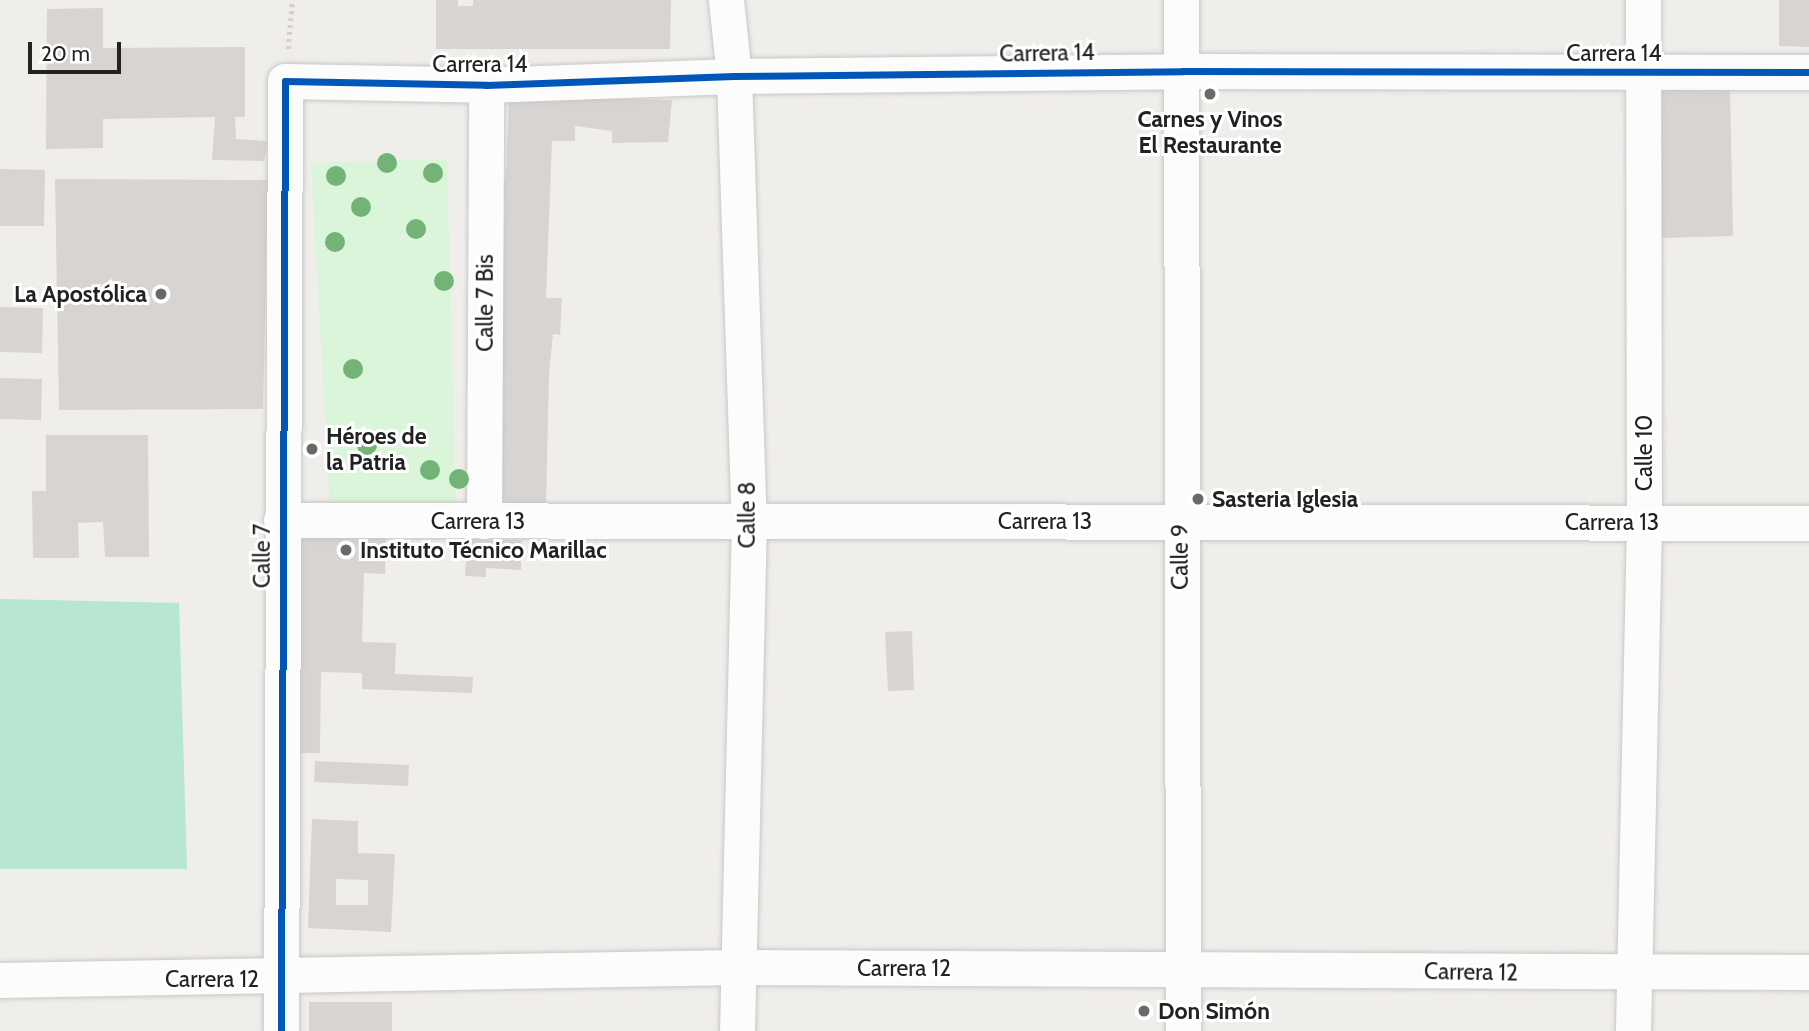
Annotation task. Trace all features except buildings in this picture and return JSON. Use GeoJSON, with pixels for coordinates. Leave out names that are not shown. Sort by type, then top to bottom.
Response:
{"type":"FeatureCollection","features":[{"type":"Feature","properties":{"kind":"street","name":"Calle 8"},"geometry":{"type":"LineString","coordinates":[[726,0],[734,76],[749,519],[737,1031]]}},
{"type":"Feature","properties":{"kind":"street","name":"Calle 9"},"geometry":{"type":"LineString","coordinates":[[1181,0],[1183,1031]]}},
{"type":"Feature","properties":{"kind":"street","name":"Calle 10"},"geometry":{"type":"LineString","coordinates":[[1633,1031],[1644,522],[1643,0]]}},
{"type":"Feature","properties":{"kind":"street","name":"Carrera 14"},"geometry":{"type":"LineString","coordinates":[[285,81],[486,85],[734,76],[1183,71],[1809,72]]}},
{"type":"Feature","properties":{"kind":"street","name":"Calle 7"},"geometry":{"type":"LineString","coordinates":[[281,1031],[281,520],[285,81]]}},
{"type":"Feature","properties":{"kind":"street","name":"Calle 7 Bis"},"geometry":{"type":"LineString","coordinates":[[484,521],[486,85]]}},
{"type":"Feature","properties":{"kind":"street","name":"Carrera 13"},"geometry":{"type":"LineString","coordinates":[[281,520],[1809,523]]}},
{"type":"Feature","properties":{"kind":"street","name":"Carrera 12"},"geometry":{"type":"LineString","coordinates":[[0,980],[281,978],[737,967],[1634,974],[1809,972]]}},
{"type":"Feature","properties":{"kind":"path"},"geometry":{"type":"LineString","coordinates":[[285,81],[292,0]]}},
{"type":"Feature","properties":{"kind":"green space"},"geometry":{"type":"Polygon","coordinates":[[[447,159],[456,505],[330,509],[311,163],[447,159]]]}},
{"type":"Feature","properties":{"kind":"green space"},"geometry":{"type":"Polygon","coordinates":[[[0,599],[179,603],[187,869],[0,869],[0,599]]]}},
{"type":"Feature","properties":{"kind":"cycle path"},"geometry":{"type":"LineString","coordinates":[[281,1031],[285,81],[486,85],[734,76],[1183,71],[1809,72]]}},
{"type":"Feature","properties":{"kind":"place","name":"Carnes y Vinos El Restaurante"},"geometry":{"type":"Point","coordinates":[1210,94]}},
{"type":"Feature","properties":{"kind":"place","name":"La Apostólica"},"geometry":{"type":"Point","coordinates":[161,294]}},
{"type":"Feature","properties":{"kind":"place","name":"Héroes de la Patria"},"geometry":{"type":"Point","coordinates":[312,449]}},
{"type":"Feature","properties":{"kind":"place","name":"Sasteria Iglesia"},"geometry":{"type":"Point","coordinates":[1198,499]}},
{"type":"Feature","properties":{"kind":"place","name":"Instituto Técnico Marillac"},"geometry":{"type":"Point","coordinates":[346,550]}},
{"type":"Feature","properties":{"kind":"place","name":"Don Simón"},"geometry":{"type":"Point","coordinates":[1144,1011]}}]}
